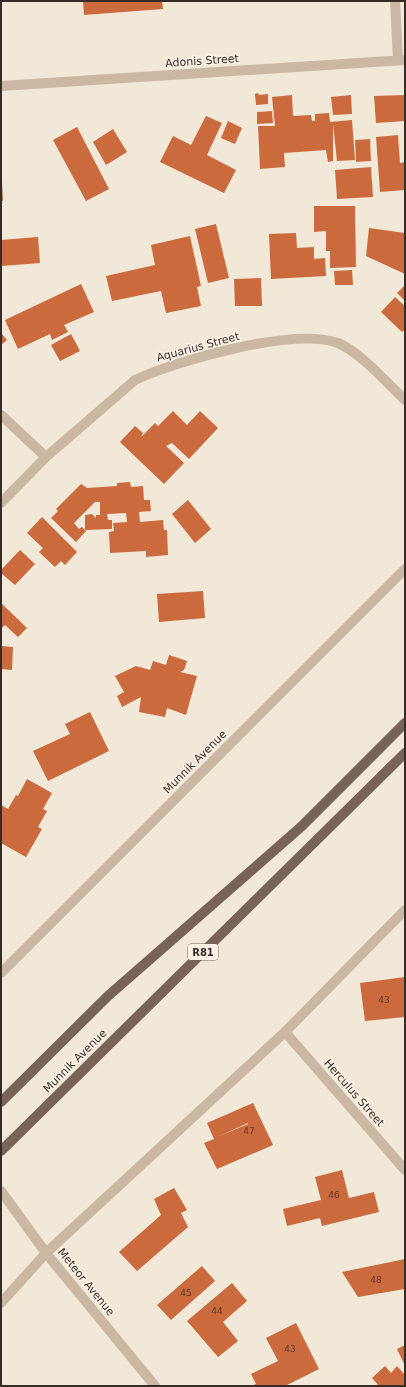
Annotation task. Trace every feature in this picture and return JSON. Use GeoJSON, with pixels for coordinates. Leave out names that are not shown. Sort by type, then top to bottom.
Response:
{"type":"FeatureCollection","features":[{"type":"Feature","properties":{"kind":"main road","name":"Munnik Avenue"},"geometry":{"type":"LineString","coordinates":[[1,1102],[108,996],[302,826],[405,723]]}},
{"type":"Feature","properties":{"kind":"main road","name":"Munnik Avenue"},"geometry":{"type":"LineString","coordinates":[[1,1151],[405,752]]}},
{"type":"Feature","properties":{"kind":"street"},"geometry":{"type":"LineString","coordinates":[[395,1],[402,60]]}},
{"type":"Feature","properties":{"kind":"street","name":"Adonis Street"},"geometry":{"type":"LineString","coordinates":[[1,86],[402,60]]}},
{"type":"Feature","properties":{"kind":"street","name":"Aquarius Street"},"geometry":{"type":"LineString","coordinates":[[1,503],[46,457],[135,380],[166,367],[197,358],[284,339],[321,339],[338,344],[354,352],[405,400]]}},
{"type":"Feature","properties":{"kind":"street"},"geometry":{"type":"LineString","coordinates":[[1,415],[46,457]]}},
{"type":"Feature","properties":{"kind":"street","name":"Munnik Avenue"},"geometry":{"type":"LineString","coordinates":[[1,973],[405,569]]}},
{"type":"Feature","properties":{"kind":"street"},"geometry":{"type":"LineString","coordinates":[[1,1303],[46,1253],[285,1032],[405,910]]}},
{"type":"Feature","properties":{"kind":"street","name":"Herculus Street"},"geometry":{"type":"LineString","coordinates":[[285,1032],[405,1170]]}},
{"type":"Feature","properties":{"kind":"street","name":"Meteor Avenue"},"geometry":{"type":"LineString","coordinates":[[1,1191],[46,1253],[155,1386]]}},
{"type":"Feature","properties":{"kind":"building"},"geometry":{"type":"Polygon","coordinates":[[[83,1],[162,1],[163,9],[84,15],[83,1]]]}},
{"type":"Feature","properties":{"kind":"building"},"geometry":{"type":"Polygon","coordinates":[[[258,93],[259,95],[268,94],[268,104],[256,105],[255,94],[258,93]]]}},
{"type":"Feature","properties":{"kind":"building"},"geometry":{"type":"Polygon","coordinates":[[[292,95],[293,116],[311,115],[312,121],[315,121],[315,114],[329,113],[330,122],[352,120],[355,160],[337,161],[333,124],[333,161],[328,162],[326,150],[284,153],[285,167],[260,169],[258,126],[275,126],[272,97],[292,95]]]}},
{"type":"Feature","properties":{"kind":"building"},"geometry":{"type":"Polygon","coordinates":[[[351,95],[352,114],[333,115],[331,97],[351,95]]]}},
{"type":"Feature","properties":{"kind":"building"},"geometry":{"type":"Polygon","coordinates":[[[405,95],[405,121],[376,123],[374,96],[405,95]]]}},
{"type":"Feature","properties":{"kind":"building"},"geometry":{"type":"Polygon","coordinates":[[[272,111],[273,123],[257,124],[257,112],[272,111]]]}},
{"type":"Feature","properties":{"kind":"building"},"geometry":{"type":"Polygon","coordinates":[[[206,116],[222,123],[207,155],[236,170],[224,193],[160,162],[173,136],[191,145],[206,116]]]}},
{"type":"Feature","properties":{"kind":"building"},"geometry":{"type":"Polygon","coordinates":[[[228,121],[242,128],[235,144],[221,138],[228,121]]]}},
{"type":"Feature","properties":{"kind":"building"},"geometry":{"type":"Polygon","coordinates":[[[77,127],[109,189],[86,201],[53,140],[77,127]]]}},
{"type":"Feature","properties":{"kind":"building"},"geometry":{"type":"Polygon","coordinates":[[[113,129],[127,152],[106,165],[93,142],[113,129]]]}},
{"type":"Feature","properties":{"kind":"building"},"geometry":{"type":"Polygon","coordinates":[[[398,135],[400,163],[405,162],[405,190],[380,192],[376,137],[398,135]]]}},
{"type":"Feature","properties":{"kind":"building"},"geometry":{"type":"Polygon","coordinates":[[[370,139],[371,161],[356,162],[355,140],[370,139]]]}},
{"type":"Feature","properties":{"kind":"building"},"geometry":{"type":"Polygon","coordinates":[[[371,167],[373,197],[337,199],[335,170],[371,167]]]}},
{"type":"Feature","properties":{"kind":"building"},"geometry":{"type":"Polygon","coordinates":[[[2,182],[3,201],[1,201],[2,182]]]}},
{"type":"Feature","properties":{"kind":"building"},"geometry":{"type":"Polygon","coordinates":[[[314,206],[355,206],[356,267],[330,268],[330,251],[326,251],[326,231],[314,232],[314,206]]]}},
{"type":"Feature","properties":{"kind":"building"},"geometry":{"type":"Polygon","coordinates":[[[216,224],[229,278],[208,283],[195,229],[216,224]]]}},
{"type":"Feature","properties":{"kind":"building"},"geometry":{"type":"Polygon","coordinates":[[[369,228],[405,233],[405,274],[366,256],[369,228]]]}},
{"type":"Feature","properties":{"kind":"building"},"geometry":{"type":"Polygon","coordinates":[[[296,233],[297,248],[314,247],[314,259],[325,258],[326,276],[271,279],[269,234],[296,233]]]}},
{"type":"Feature","properties":{"kind":"building"},"geometry":{"type":"Polygon","coordinates":[[[190,236],[201,286],[197,287],[201,306],[166,313],[161,291],[112,301],[106,276],[155,265],[151,245],[190,236]]]}},
{"type":"Feature","properties":{"kind":"building"},"geometry":{"type":"Polygon","coordinates":[[[38,237],[40,263],[1,266],[1,240],[38,237]]]}},
{"type":"Feature","properties":{"kind":"building"},"geometry":{"type":"Polygon","coordinates":[[[352,270],[353,285],[335,285],[334,271],[352,270]]]}},
{"type":"Feature","properties":{"kind":"building"},"geometry":{"type":"Polygon","coordinates":[[[261,278],[262,306],[235,306],[234,279],[261,278]]]}},
{"type":"Feature","properties":{"kind":"building"},"geometry":{"type":"Polygon","coordinates":[[[81,284],[94,312],[64,325],[68,332],[52,340],[50,334],[18,349],[5,320],[81,284]]]}},
{"type":"Feature","properties":{"kind":"building"},"geometry":{"type":"Polygon","coordinates":[[[405,285],[405,301],[397,293],[405,285]]]}},
{"type":"Feature","properties":{"kind":"building"},"geometry":{"type":"Polygon","coordinates":[[[395,297],[405,306],[405,329],[402,332],[381,312],[395,297]]]}},
{"type":"Feature","properties":{"kind":"building"},"geometry":{"type":"Polygon","coordinates":[[[1,333],[7,340],[1,345],[1,333]]]}},
{"type":"Feature","properties":{"kind":"building"},"geometry":{"type":"Polygon","coordinates":[[[71,334],[80,351],[60,361],[51,345],[71,334]]]}},
{"type":"Feature","properties":{"kind":"building"},"geometry":{"type":"Polygon","coordinates":[[[173,411],[187,425],[200,411],[218,428],[189,459],[172,443],[166,446],[184,463],[164,484],[120,442],[135,426],[143,433],[141,437],[155,423],[158,426],[173,411]]]}},
{"type":"Feature","properties":{"kind":"building"},"geometry":{"type":"Polygon","coordinates":[[[130,482],[131,487],[143,486],[144,500],[150,500],[151,511],[139,512],[140,522],[163,520],[164,530],[167,530],[168,555],[146,557],[146,551],[110,553],[109,532],[114,531],[113,523],[127,522],[126,513],[107,514],[108,520],[112,520],[112,529],[85,530],[86,531],[76,542],[51,518],[58,511],[56,509],[81,484],[87,488],[117,486],[117,483],[130,482]],[[95,502],[74,523],[79,529],[82,527],[85,530],[85,515],[92,514],[96,518],[96,515],[100,515],[100,502],[95,502]]]}},
{"type":"Feature","properties":{"kind":"building"},"geometry":{"type":"Polygon","coordinates":[[[188,500],[211,529],[195,543],[172,514],[188,500]]]}},
{"type":"Feature","properties":{"kind":"building"},"geometry":{"type":"Polygon","coordinates":[[[42,517],[77,552],[65,565],[61,561],[55,567],[39,552],[43,548],[27,533],[42,517]]]}},
{"type":"Feature","properties":{"kind":"building"},"geometry":{"type":"Polygon","coordinates":[[[20,550],[35,564],[15,585],[1,573],[1,570],[20,550]]]}},
{"type":"Feature","properties":{"kind":"building"},"geometry":{"type":"Polygon","coordinates":[[[203,591],[205,618],[159,622],[157,594],[203,591]]]}},
{"type":"Feature","properties":{"kind":"building"},"geometry":{"type":"Polygon","coordinates":[[[1,603],[27,628],[18,637],[5,625],[1,629],[1,603]]]}},
{"type":"Feature","properties":{"kind":"building"},"geometry":{"type":"Polygon","coordinates":[[[1,646],[13,647],[12,670],[1,669],[1,646]]]}},
{"type":"Feature","properties":{"kind":"building"},"geometry":{"type":"Polygon","coordinates":[[[169,655],[187,661],[184,670],[180,672],[197,676],[186,715],[167,708],[165,717],[139,712],[141,697],[122,707],[117,696],[124,692],[115,676],[136,666],[150,670],[153,661],[166,665],[169,655]]]}},
{"type":"Feature","properties":{"kind":"building"},"geometry":{"type":"Polygon","coordinates":[[[90,712],[109,751],[48,781],[33,751],[70,734],[65,724],[90,712]]]}},
{"type":"Feature","properties":{"kind":"building"},"geometry":{"type":"Polygon","coordinates":[[[27,779],[52,793],[43,809],[47,811],[38,827],[42,829],[26,857],[1,843],[1,805],[8,809],[16,795],[18,796],[27,779]]]}},
{"type":"Feature","properties":{"kind":"building"},"geometry":{"type":"Polygon","coordinates":[[[405,977],[405,1017],[365,1021],[360,983],[405,977]]]}},
{"type":"Feature","properties":{"kind":"building"},"geometry":{"type":"Polygon","coordinates":[[[253,1103],[273,1145],[217,1169],[204,1143],[214,1139],[207,1123],[253,1103]],[[248,1123],[217,1137],[248,1124],[248,1123]]]}},
{"type":"Feature","properties":{"kind":"building"},"geometry":{"type":"Polygon","coordinates":[[[342,1170],[349,1198],[374,1192],[379,1212],[322,1226],[320,1218],[287,1226],[283,1209],[321,1200],[315,1177],[342,1170]]]}},
{"type":"Feature","properties":{"kind":"building"},"geometry":{"type":"Polygon","coordinates":[[[174,1188],[187,1210],[181,1213],[188,1227],[137,1271],[119,1252],[161,1215],[154,1199],[174,1188]]]}},
{"type":"Feature","properties":{"kind":"building"},"geometry":{"type":"Polygon","coordinates":[[[405,1259],[405,1289],[358,1297],[342,1272],[405,1259]]]}},
{"type":"Feature","properties":{"kind":"building"},"geometry":{"type":"Polygon","coordinates":[[[202,1266],[215,1281],[171,1320],[157,1305],[202,1266]]]}},
{"type":"Feature","properties":{"kind":"building"},"geometry":{"type":"Polygon","coordinates":[[[232,1283],[247,1301],[223,1322],[238,1341],[218,1357],[187,1321],[232,1283]]]}},
{"type":"Feature","properties":{"kind":"building"},"geometry":{"type":"Polygon","coordinates":[[[296,1323],[319,1369],[285,1386],[251,1386],[256,1384],[251,1374],[278,1361],[266,1338],[296,1323]]]}},
{"type":"Feature","properties":{"kind":"building"},"geometry":{"type":"Polygon","coordinates":[[[405,1345],[405,1366],[397,1349],[405,1345]]]}},
{"type":"Feature","properties":{"kind":"building"},"geometry":{"type":"Polygon","coordinates":[[[385,1366],[391,1373],[397,1366],[405,1375],[405,1386],[379,1386],[372,1378],[385,1366]]]}}]}
